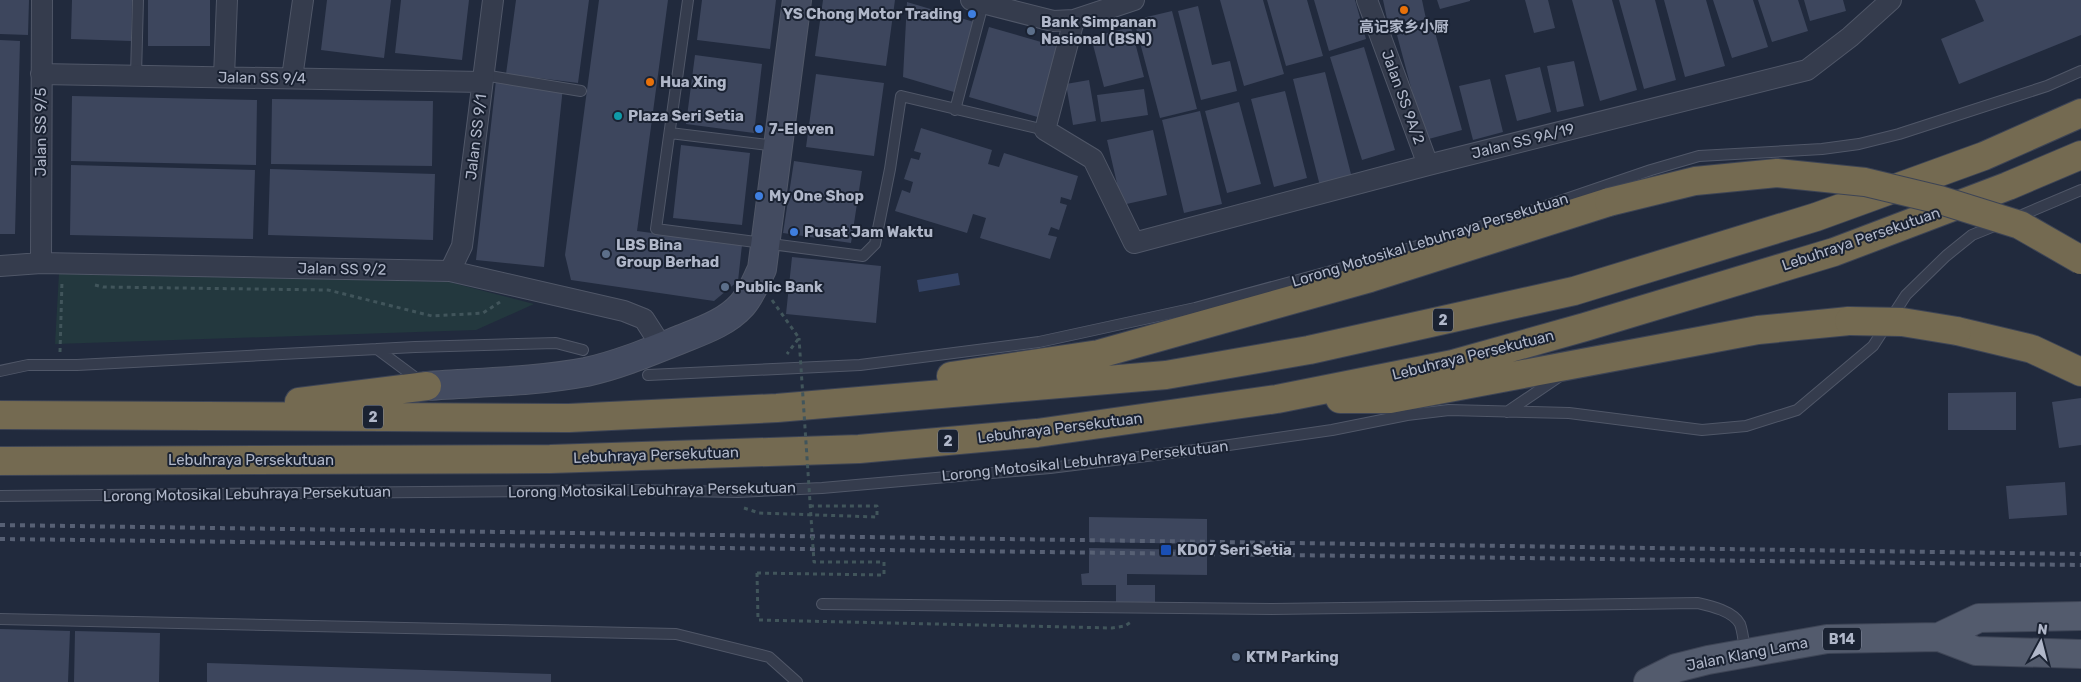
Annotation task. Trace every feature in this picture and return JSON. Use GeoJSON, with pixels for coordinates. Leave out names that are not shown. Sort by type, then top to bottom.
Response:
{"type":"FeatureCollection","features":[{"type":"Feature","properties":{"kind":"highway","name":"2"},"geometry":{"type":"LineString","coordinates":[[0,415],[569,418],[777,408],[1166,375],[1309,350],[1574,291],[1816,217],[1984,156],[2081,113]]}},
{"type":"Feature","properties":{"kind":"highway","name":"Lebuhraya Persekutuan"},"geometry":{"type":"LineString","coordinates":[[0,461],[550,459],[859,449],[1037,433],[1277,399],[1453,364],[1585,327],[1834,252],[2008,186],[2081,155]]}},
{"type":"Feature","properties":{"kind":"highway"},"geometry":{"type":"LineString","coordinates":[[777,408],[904,383],[1099,354],[1370,278],[1609,202],[1695,181],[1777,173],[1865,182],[1940,200],[2020,226],[2081,260]]}},
{"type":"Feature","properties":{"kind":"highway"},"geometry":{"type":"LineString","coordinates":[[1277,399],[1390,399],[1758,330],[1849,320],[1902,322],[1957,331],[2032,349],[2081,372]]}},
{"type":"Feature","properties":{"kind":"highway"},"geometry":{"type":"LineString","coordinates":[[176,416],[426,386]]}},
{"type":"Feature","properties":{"kind":"main road","name":"Jalan Klang Lama"},"geometry":{"type":"LineString","coordinates":[[1940,637],[1979,618],[2081,616]]}},
{"type":"Feature","properties":{"kind":"main road","name":"Jalan Klang Lama"},"geometry":{"type":"LineString","coordinates":[[1648,682],[1676,668],[1745,653],[1826,639],[1940,637],[1976,651],[2081,654]]}},
{"type":"Feature","properties":{"kind":"street","name":"Jalan SS 9/5"},"geometry":{"type":"LineString","coordinates":[[41,264],[42,0]]}},
{"type":"Feature","properties":{"kind":"street"},"geometry":{"type":"LineString","coordinates":[[224,77],[226,0]]}},
{"type":"Feature","properties":{"kind":"street"},"geometry":{"type":"LineString","coordinates":[[292,78],[303,0]]}},
{"type":"Feature","properties":{"kind":"street","name":"Jalan SS 9/1"},"geometry":{"type":"LineString","coordinates":[[450,271],[462,246],[493,0]]}},
{"type":"Feature","properties":{"kind":"street"},"geometry":{"type":"LineString","coordinates":[[426,386],[544,378],[587,371],[631,359],[662,347],[728,317],[742,305],[752,291],[764,256],[797,0]]}},
{"type":"Feature","properties":{"kind":"street"},"geometry":{"type":"LineString","coordinates":[[977,2],[1053,21],[1074,20],[1111,4],[1134,0]]}},
{"type":"Feature","properties":{"kind":"street","name":"Jalan SS 9A/2"},"geometry":{"type":"LineString","coordinates":[[1367,0],[1428,165]]}},
{"type":"Feature","properties":{"kind":"street","name":"Jalan SS 9A/19"},"geometry":{"type":"LineString","coordinates":[[1045,130],[1092,159],[1134,243],[1428,165],[1807,70],[1850,37],[1891,0]]}},
{"type":"Feature","properties":{"kind":"street"},"geometry":{"type":"LineString","coordinates":[[1045,130],[1074,20]]}},
{"type":"Feature","properties":{"kind":"street","name":"Jalan SS 9/4"},"geometry":{"type":"LineString","coordinates":[[41,74],[292,78],[483,78]]}},
{"type":"Feature","properties":{"kind":"street","name":"Jalan SS 9/2"},"geometry":{"type":"LineString","coordinates":[[0,266],[41,264],[450,271],[597,304],[644,319],[662,347]]}},
{"type":"Feature","properties":{"kind":"lane"},"geometry":{"type":"LineString","coordinates":[[136,75],[138,0]]}},
{"type":"Feature","properties":{"kind":"lane"},"geometry":{"type":"LineString","coordinates":[[688,0],[656,230],[764,256],[863,256],[874,244],[890,168],[901,96],[1045,130]]}},
{"type":"Feature","properties":{"kind":"lane"},"geometry":{"type":"LineString","coordinates":[[955,110],[977,2]]}},
{"type":"Feature","properties":{"kind":"lane","name":"Lorong Motosikal Lebuhraya Persekutuan"},"geometry":{"type":"LineString","coordinates":[[648,375],[860,365],[1039,342],[1195,308],[1368,261],[1522,214],[1699,156],[1822,149],[1859,144],[1899,134],[2047,86],[2081,71]]}},
{"type":"Feature","properties":{"kind":"lane"},"geometry":{"type":"LineString","coordinates":[[483,78],[581,91]]}},
{"type":"Feature","properties":{"kind":"lane"},"geometry":{"type":"LineString","coordinates":[[670,133],[778,146]]}},
{"type":"Feature","properties":{"kind":"lane","name":"Lorong Motosikal Lebuhraya Persekutuan"},"geometry":{"type":"LineString","coordinates":[[0,496],[633,490],[738,492],[822,488],[1050,468],[1195,450],[1332,430],[1407,415],[1449,410],[1569,414],[1702,430],[1746,426],[1797,410],[1873,346],[1906,295],[1946,256],[1972,235],[2081,190]]}},
{"type":"Feature","properties":{"kind":"lane"},"geometry":{"type":"LineString","coordinates":[[1522,214],[1583,210]]}},
{"type":"Feature","properties":{"kind":"lane"},"geometry":{"type":"LineString","coordinates":[[0,371],[28,365],[377,349],[556,343],[583,350]]}},
{"type":"Feature","properties":{"kind":"lane"},"geometry":{"type":"LineString","coordinates":[[377,349],[426,386]]}},
{"type":"Feature","properties":{"kind":"lane"},"geometry":{"type":"LineString","coordinates":[[1507,412],[1575,365]]}},
{"type":"Feature","properties":{"kind":"lane"},"geometry":{"type":"LineString","coordinates":[[822,604],[1272,609],[1698,603],[1725,612],[1740,624],[1745,653]]}},
{"type":"Feature","properties":{"kind":"lane"},"geometry":{"type":"LineString","coordinates":[[0,619],[676,634],[770,657],[797,682]]}},
{"type":"Feature","properties":{"kind":"path"},"geometry":{"type":"LineString","coordinates":[[764,256],[774,303],[799,338],[814,562],[884,562],[884,575],[757,573],[758,620],[1112,628],[1125,626],[1134,620],[1142,608]]}},
{"type":"Feature","properties":{"kind":"path"},"geometry":{"type":"LineString","coordinates":[[59,365],[62,279],[71,280]]}},
{"type":"Feature","properties":{"kind":"path"},"geometry":{"type":"LineString","coordinates":[[87,284],[104,287],[328,290],[432,316],[483,313],[524,287]]}},
{"type":"Feature","properties":{"kind":"path"},"geometry":{"type":"LineString","coordinates":[[759,513],[877,518],[877,506],[810,506]]}},
{"type":"Feature","properties":{"kind":"green space"},"geometry":{"type":"Polygon","coordinates":[[[59,273],[449,282],[534,304],[476,330],[55,344],[59,273]]]}},
{"type":"Feature","properties":{"kind":"water"},"geometry":{"type":"Polygon","coordinates":[[[958,273],[960,285],[919,292],[917,280],[958,273]]]}},
{"type":"Feature","properties":{"kind":"building"},"geometry":{"type":"Polygon","coordinates":[[[0,0],[29,0],[28,35],[0,34],[0,0]]]}},
{"type":"Feature","properties":{"kind":"building"},"geometry":{"type":"Polygon","coordinates":[[[72,0],[132,0],[131,41],[71,39],[72,0]]]}},
{"type":"Feature","properties":{"kind":"building"},"geometry":{"type":"Polygon","coordinates":[[[148,0],[210,0],[210,46],[148,46],[148,0]]]}},
{"type":"Feature","properties":{"kind":"building"},"geometry":{"type":"Polygon","coordinates":[[[327,0],[391,0],[384,58],[321,50],[327,0]]]}},
{"type":"Feature","properties":{"kind":"building"},"geometry":{"type":"Polygon","coordinates":[[[401,0],[469,0],[462,60],[395,53],[401,0]]]}},
{"type":"Feature","properties":{"kind":"building"},"geometry":{"type":"Polygon","coordinates":[[[516,0],[589,0],[578,83],[506,74],[516,0]]]}},
{"type":"Feature","properties":{"kind":"building","name":"Plaza Seri Setia"},"geometry":{"type":"Polygon","coordinates":[[[599,0],[668,0],[637,231],[742,245],[738,281],[714,301],[571,280],[565,255],[599,0]]]}},
{"type":"Feature","properties":{"kind":"building"},"geometry":{"type":"Polygon","coordinates":[[[702,0],[776,0],[770,49],[697,40],[702,0]]]}},
{"type":"Feature","properties":{"kind":"building"},"geometry":{"type":"Polygon","coordinates":[[[823,0],[895,0],[886,66],[815,56],[823,0]]]}},
{"type":"Feature","properties":{"kind":"building"},"geometry":{"type":"Polygon","coordinates":[[[1220,0],[1263,0],[1284,74],[1244,86],[1220,0]]]}},
{"type":"Feature","properties":{"kind":"building"},"geometry":{"type":"Polygon","coordinates":[[[1267,0],[1307,0],[1323,56],[1286,66],[1267,0]]]}},
{"type":"Feature","properties":{"kind":"building"},"geometry":{"type":"Polygon","coordinates":[[[1314,0],[1355,0],[1366,39],[1329,51],[1314,0]]]}},
{"type":"Feature","properties":{"kind":"building","name":"高记家乡小厨"},"geometry":{"type":"Polygon","coordinates":[[[1383,0],[1422,0],[1426,19],[1389,28],[1383,0]]]}},
{"type":"Feature","properties":{"kind":"building"},"geometry":{"type":"Polygon","coordinates":[[[1437,0],[1470,0],[1470,1],[1440,9],[1437,0]]]}},
{"type":"Feature","properties":{"kind":"building"},"geometry":{"type":"Polygon","coordinates":[[[1525,0],[1548,0],[1555,28],[1534,33],[1525,0]]]}},
{"type":"Feature","properties":{"kind":"building"},"geometry":{"type":"Polygon","coordinates":[[[1572,0],[1612,0],[1637,90],[1600,101],[1572,0]]]}},
{"type":"Feature","properties":{"kind":"building"},"geometry":{"type":"Polygon","coordinates":[[[1619,0],[1655,0],[1676,80],[1644,89],[1619,0]]]}},
{"type":"Feature","properties":{"kind":"building"},"geometry":{"type":"Polygon","coordinates":[[[1664,0],[1706,0],[1725,66],[1685,77],[1664,0]]]}},
{"type":"Feature","properties":{"kind":"building"},"geometry":{"type":"Polygon","coordinates":[[[1713,0],[1753,0],[1768,47],[1732,58],[1713,0]]]}},
{"type":"Feature","properties":{"kind":"building"},"geometry":{"type":"Polygon","coordinates":[[[1758,0],[1798,0],[1808,31],[1772,42],[1758,0]]]}},
{"type":"Feature","properties":{"kind":"building"},"geometry":{"type":"Polygon","coordinates":[[[1804,0],[1843,0],[1846,11],[1810,21],[1804,0]]]}},
{"type":"Feature","properties":{"kind":"building"},"geometry":{"type":"Polygon","coordinates":[[[1975,0],[2081,0],[2081,35],[1959,84],[1941,39],[1984,21],[1975,0]]]}},
{"type":"Feature","properties":{"kind":"building"},"geometry":{"type":"Polygon","coordinates":[[[907,2],[974,22],[954,92],[903,77],[907,2]]]}},
{"type":"Feature","properties":{"kind":"building"},"geometry":{"type":"Polygon","coordinates":[[[1198,6],[1212,65],[1230,61],[1237,91],[1201,100],[1178,11],[1198,6]]]}},
{"type":"Feature","properties":{"kind":"building"},"geometry":{"type":"Polygon","coordinates":[[[1172,11],[1197,109],[1160,118],[1134,20],[1172,11]]]}},
{"type":"Feature","properties":{"kind":"building"},"geometry":{"type":"Polygon","coordinates":[[[1433,25],[1462,130],[1425,140],[1397,35],[1433,25]]]}},
{"type":"Feature","properties":{"kind":"building"},"geometry":{"type":"Polygon","coordinates":[[[989,27],[1062,48],[1041,118],[969,97],[989,27]]]}},
{"type":"Feature","properties":{"kind":"building"},"geometry":{"type":"Polygon","coordinates":[[[1131,27],[1144,77],[1104,87],[1091,37],[1131,27]]]}},
{"type":"Feature","properties":{"kind":"building"},"geometry":{"type":"Polygon","coordinates":[[[0,40],[20,41],[15,234],[0,234],[0,40]]]}},
{"type":"Feature","properties":{"kind":"building"},"geometry":{"type":"Polygon","coordinates":[[[1364,47],[1395,150],[1362,160],[1330,57],[1364,47]]]}},
{"type":"Feature","properties":{"kind":"building"},"geometry":{"type":"Polygon","coordinates":[[[695,55],[762,64],[754,133],[686,124],[695,55]]]}},
{"type":"Feature","properties":{"kind":"building"},"geometry":{"type":"Polygon","coordinates":[[[1574,61],[1584,106],[1557,112],[1547,66],[1574,61]]]}},
{"type":"Feature","properties":{"kind":"building"},"geometry":{"type":"Polygon","coordinates":[[[1540,67],[1551,112],[1517,121],[1505,75],[1540,67]]]}},
{"type":"Feature","properties":{"kind":"building"},"geometry":{"type":"Polygon","coordinates":[[[1325,72],[1352,178],[1320,186],[1293,79],[1325,72]]]}},
{"type":"Feature","properties":{"kind":"building"},"geometry":{"type":"Polygon","coordinates":[[[816,74],[884,83],[874,156],[806,147],[816,74]]]}},
{"type":"Feature","properties":{"kind":"building"},"geometry":{"type":"Polygon","coordinates":[[[1490,79],[1503,132],[1473,140],[1459,86],[1490,79]]]}},
{"type":"Feature","properties":{"kind":"building"},"geometry":{"type":"Polygon","coordinates":[[[496,80],[563,87],[544,267],[476,260],[496,80]]]}},
{"type":"Feature","properties":{"kind":"building"},"geometry":{"type":"Polygon","coordinates":[[[1089,80],[1096,121],[1073,125],[1066,84],[1089,80]]]}},
{"type":"Feature","properties":{"kind":"building"},"geometry":{"type":"Polygon","coordinates":[[[1144,89],[1148,115],[1101,122],[1097,95],[1144,89]]]}},
{"type":"Feature","properties":{"kind":"building"},"geometry":{"type":"Polygon","coordinates":[[[1285,91],[1307,178],[1274,187],[1251,99],[1285,91]]]}},
{"type":"Feature","properties":{"kind":"building"},"geometry":{"type":"Polygon","coordinates":[[[72,96],[257,100],[256,165],[71,161],[72,96]]]}},
{"type":"Feature","properties":{"kind":"building"},"geometry":{"type":"Polygon","coordinates":[[[272,99],[433,101],[432,166],[271,164],[272,99]]]}},
{"type":"Feature","properties":{"kind":"building"},"geometry":{"type":"Polygon","coordinates":[[[1239,102],[1261,184],[1227,193],[1205,111],[1239,102]]]}},
{"type":"Feature","properties":{"kind":"building"},"geometry":{"type":"Polygon","coordinates":[[[1200,111],[1222,204],[1184,213],[1162,120],[1200,111]]]}},
{"type":"Feature","properties":{"kind":"building"},"geometry":{"type":"Polygon","coordinates":[[[921,128],[992,150],[988,164],[999,167],[1004,153],[1078,176],[1071,200],[1061,197],[1060,203],[1067,205],[1059,230],[1051,227],[1048,235],[1057,237],[1050,259],[980,238],[986,218],[973,214],[967,233],[895,211],[902,190],[910,193],[913,182],[904,179],[911,158],[919,160],[921,153],[914,151],[921,128]]]}},
{"type":"Feature","properties":{"kind":"building"},"geometry":{"type":"Polygon","coordinates":[[[1153,130],[1167,195],[1122,205],[1107,140],[1153,130]]]}},
{"type":"Feature","properties":{"kind":"building"},"geometry":{"type":"Polygon","coordinates":[[[681,145],[750,153],[742,225],[673,218],[681,145]]]}},
{"type":"Feature","properties":{"kind":"building"},"geometry":{"type":"Polygon","coordinates":[[[794,161],[862,171],[851,243],[783,233],[794,161]]]}},
{"type":"Feature","properties":{"kind":"building"},"geometry":{"type":"Polygon","coordinates":[[[71,165],[255,170],[253,239],[70,235],[71,165]]]}},
{"type":"Feature","properties":{"kind":"building"},"geometry":{"type":"Polygon","coordinates":[[[270,169],[435,174],[433,240],[268,235],[270,169]]]}},
{"type":"Feature","properties":{"kind":"building"},"geometry":{"type":"Polygon","coordinates":[[[792,257],[881,266],[876,323],[786,314],[792,257]]]}},
{"type":"Feature","properties":{"kind":"building"},"geometry":{"type":"Polygon","coordinates":[[[2016,392],[2016,430],[1948,430],[1948,393],[2016,392]]]}},
{"type":"Feature","properties":{"kind":"building"},"geometry":{"type":"Polygon","coordinates":[[[2081,398],[2081,445],[2059,448],[2052,402],[2081,398]]]}},
{"type":"Feature","properties":{"kind":"building"},"geometry":{"type":"Polygon","coordinates":[[[2065,482],[2067,515],[2009,519],[2006,486],[2065,482]]]}},
{"type":"Feature","properties":{"kind":"building"},"geometry":{"type":"Polygon","coordinates":[[[1089,517],[1207,519],[1207,544],[1089,542],[1089,517]]]}},
{"type":"Feature","properties":{"kind":"building"},"geometry":{"type":"Polygon","coordinates":[[[1089,548],[1207,550],[1207,575],[1127,574],[1127,585],[1155,585],[1155,604],[1116,604],[1116,585],[1082,585],[1081,574],[1089,573],[1089,548]]]}},
{"type":"Feature","properties":{"kind":"building"},"geometry":{"type":"Polygon","coordinates":[[[0,629],[70,631],[68,682],[0,682],[0,629]]]}},
{"type":"Feature","properties":{"kind":"building"},"geometry":{"type":"Polygon","coordinates":[[[75,631],[160,633],[159,682],[74,682],[75,631]]]}},
{"type":"Feature","properties":{"kind":"building"},"geometry":{"type":"Polygon","coordinates":[[[207,663],[551,674],[551,682],[207,682],[207,663]]]}},
{"type":"Feature","properties":{"kind":"railway"},"geometry":{"type":"LineString","coordinates":[[0,525],[2081,554]]}},
{"type":"Feature","properties":{"kind":"railway"},"geometry":{"type":"LineString","coordinates":[[0,539],[2081,565]]}},
{"type":"Feature","properties":{"kind":"place","name":"高记家乡小厨"},"geometry":{"type":"Point","coordinates":[1404,10]}},
{"type":"Feature","properties":{"kind":"place","name":"YS Chong Motor Trading"},"geometry":{"type":"Point","coordinates":[972,14]}},
{"type":"Feature","properties":{"kind":"place","name":"Bank Simpanan Nasional (BSN)"},"geometry":{"type":"Point","coordinates":[1031,31]}},
{"type":"Feature","properties":{"kind":"place","name":"Hua Xing"},"geometry":{"type":"Point","coordinates":[650,82]}},
{"type":"Feature","properties":{"kind":"place","name":"Plaza Seri Setia"},"geometry":{"type":"Point","coordinates":[618,116]}},
{"type":"Feature","properties":{"kind":"place","name":"7-Eleven"},"geometry":{"type":"Point","coordinates":[759,129]}},
{"type":"Feature","properties":{"kind":"place","name":"My One Shop"},"geometry":{"type":"Point","coordinates":[759,196]}},
{"type":"Feature","properties":{"kind":"place","name":"Pusat Jam Waktu"},"geometry":{"type":"Point","coordinates":[794,232]}},
{"type":"Feature","properties":{"kind":"place","name":"LBS Bina Group Berhad"},"geometry":{"type":"Point","coordinates":[606,254]}},
{"type":"Feature","properties":{"kind":"place","name":"Public Bank"},"geometry":{"type":"Point","coordinates":[725,287]}},
{"type":"Feature","properties":{"kind":"place","name":"KD07 Seri Setia"},"geometry":{"type":"Point","coordinates":[1166,550]}},
{"type":"Feature","properties":{"kind":"place","name":"KTM Parking"},"geometry":{"type":"Point","coordinates":[1236,657]}}]}
